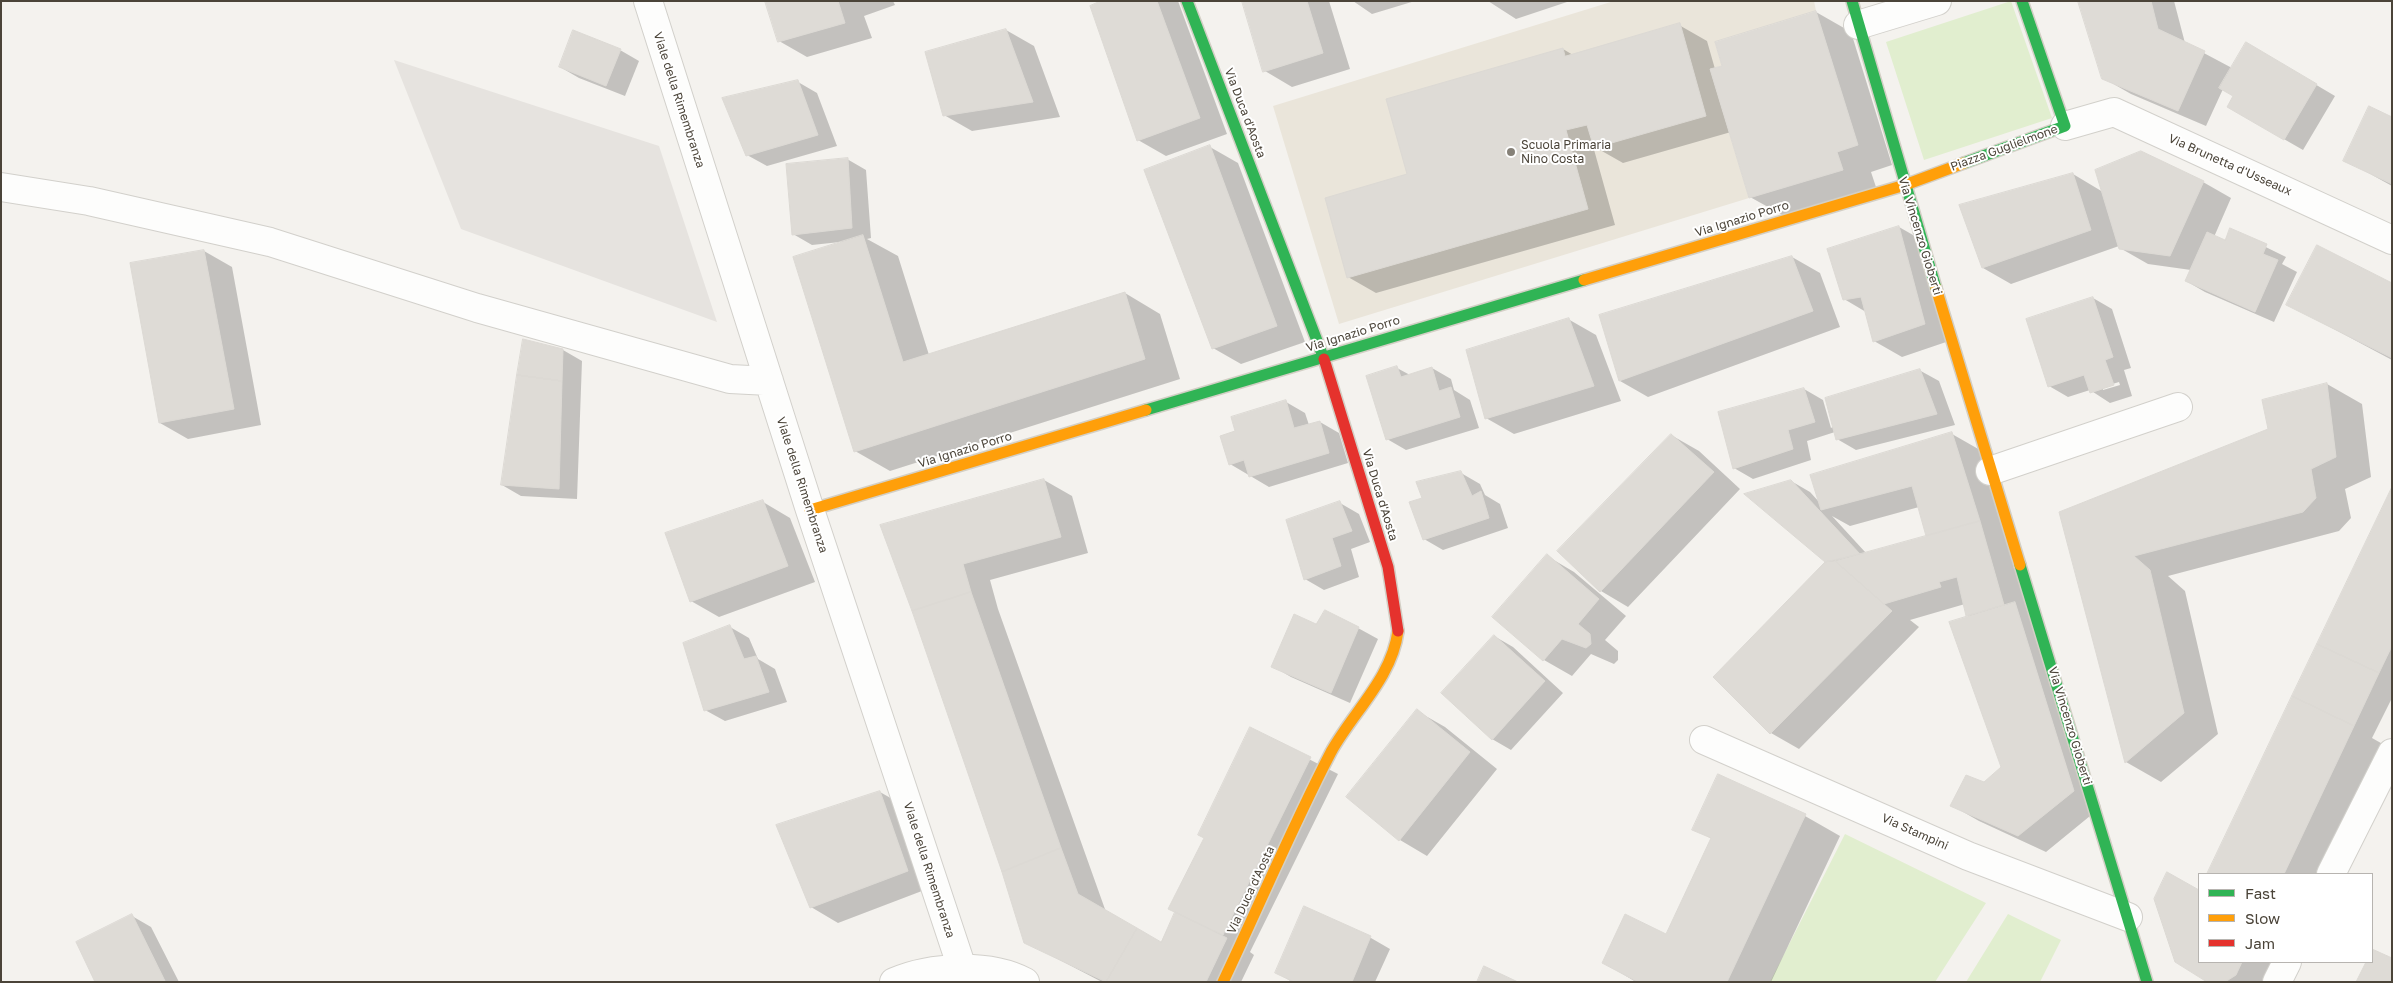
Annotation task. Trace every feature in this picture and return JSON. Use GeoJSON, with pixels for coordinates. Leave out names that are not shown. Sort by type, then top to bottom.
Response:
{"type":"FeatureCollection","features":[{"type":"Feature","properties":{"kind":"street","name":"Viale della Rimembranza"},"geometry":{"type":"LineString","coordinates":[[648,1],[810,510],[962,968]]}},
{"type":"Feature","properties":{"kind":"street","name":"Via Duca d'Aosta"},"geometry":{"type":"LineString","coordinates":[[1187,1],[1323,357],[1388,567],[1399,626],[1396,648],[1384,672],[1332,751],[1223,982]]}},
{"type":"Feature","properties":{"kind":"street"},"geometry":{"type":"LineString","coordinates":[[1855,13],[1937,1]]}},
{"type":"Feature","properties":{"kind":"street","name":"Piazza Guglielmone"},"geometry":{"type":"LineString","coordinates":[[1905,185],[2065,126],[2022,1]]}},
{"type":"Feature","properties":{"kind":"street","name":"Via Vincenzo Gioberti"},"geometry":{"type":"LineString","coordinates":[[1855,13],[1990,470],[2057,682],[2147,982]]}},
{"type":"Feature","properties":{"kind":"street","name":"Via Brunetta d'Usseaux"},"geometry":{"type":"LineString","coordinates":[[2065,126],[2114,112],[2392,240]]}},
{"type":"Feature","properties":{"kind":"street","name":"Via Ignazio Porro"},"geometry":{"type":"LineString","coordinates":[[810,510],[1905,185]]}},
{"type":"Feature","properties":{"kind":"street"},"geometry":{"type":"LineString","coordinates":[[1,188],[89,201],[270,242],[477,308],[730,380],[769,381]]}},
{"type":"Feature","properties":{"kind":"street"},"geometry":{"type":"LineString","coordinates":[[1990,470],[2178,407]]}},
{"type":"Feature","properties":{"kind":"street","name":"Via Stampini"},"geometry":{"type":"LineString","coordinates":[[1704,740],[1968,856],[2128,917]]}},
{"type":"Feature","properties":{"kind":"street"},"geometry":{"type":"LineString","coordinates":[[2332,873],[2390,760]]}},
{"type":"Feature","properties":{"kind":"street"},"geometry":{"type":"LineString","coordinates":[[2276,982],[2286,963]]}},
{"type":"Feature","properties":{"kind":"street"},"geometry":{"type":"LineString","coordinates":[[894,982],[912,974],[962,968],[1013,976],[1025,982]]}},
{"type":"Feature","properties":{"kind":"shaded area","name":"Scuola Primaria Nino Costa"},"geometry":{"type":"Polygon","coordinates":[[[1614,1],[1814,1],[1816,11],[1715,42],[1722,66],[1710,69],[1749,198],[1339,324],[1273,106],[1614,1]]]}},
{"type":"Feature","properties":{"kind":"shaded area"},"geometry":{"type":"Polygon","coordinates":[[[394,60],[659,146],[717,322],[461,229],[394,60]]]}},
{"type":"Feature","properties":{"kind":"green space"},"geometry":{"type":"Polygon","coordinates":[[[2011,1],[2052,118],[1924,160],[1886,42],[2011,1]]]}},
{"type":"Feature","properties":{"kind":"green space"},"geometry":{"type":"Polygon","coordinates":[[[1845,834],[1986,903],[1935,982],[1770,982],[1845,834]]]}},
{"type":"Feature","properties":{"kind":"green space"},"geometry":{"type":"Polygon","coordinates":[[[2008,914],[2061,940],[2040,982],[1966,982],[2008,914]]]}},
{"type":"Feature","properties":{"kind":"building"},"geometry":{"type":"Polygon","coordinates":[[[765,1],[838,1],[845,23],[778,42],[765,1]]]}},
{"type":"Feature","properties":{"kind":"building"},"geometry":{"type":"Polygon","coordinates":[[[1101,1],[1157,1],[1200,118],[1137,141],[1090,6],[1101,1]]]}},
{"type":"Feature","properties":{"kind":"building"},"geometry":{"type":"Polygon","coordinates":[[[1242,1],[1307,1],[1323,53],[1263,72],[1242,1]]]}},
{"type":"Feature","properties":{"kind":"building"},"geometry":{"type":"Polygon","coordinates":[[[2078,1],[2151,1],[2158,29],[2205,51],[2178,111],[2102,79],[2078,1]]]}},
{"type":"Feature","properties":{"kind":"building"},"geometry":{"type":"Polygon","coordinates":[[[1816,11],[1858,145],[1837,152],[1843,170],[1749,198],[1710,69],[1722,66],[1715,42],[1816,11]]]}},
{"type":"Feature","properties":{"kind":"building"},"geometry":{"type":"Polygon","coordinates":[[[1680,23],[1706,116],[1594,148],[1587,125],[1566,130],[1588,209],[1347,278],[1325,198],[1407,174],[1386,99],[1563,48],[1565,56],[1680,23]]]}},
{"type":"Feature","properties":{"kind":"building"},"geometry":{"type":"Polygon","coordinates":[[[1006,29],[1033,102],[943,116],[925,52],[1006,29]]]}},
{"type":"Feature","properties":{"kind":"building"},"geometry":{"type":"Polygon","coordinates":[[[573,30],[621,49],[606,86],[559,67],[573,30]]]}},
{"type":"Feature","properties":{"kind":"building"},"geometry":{"type":"Polygon","coordinates":[[[2246,42],[2317,84],[2284,140],[2227,107],[2233,96],[2219,88],[2246,42]]]}},
{"type":"Feature","properties":{"kind":"building"},"geometry":{"type":"Polygon","coordinates":[[[798,80],[818,135],[746,156],[722,98],[798,80]]]}},
{"type":"Feature","properties":{"kind":"building"},"geometry":{"type":"Polygon","coordinates":[[[2369,106],[2392,117],[2392,184],[2343,161],[2369,106]]]}},
{"type":"Feature","properties":{"kind":"building"},"geometry":{"type":"Polygon","coordinates":[[[1210,145],[1277,326],[1212,349],[1144,170],[1210,145]]]}},
{"type":"Feature","properties":{"kind":"building"},"geometry":{"type":"Polygon","coordinates":[[[2141,151],[2204,181],[2170,256],[2119,249],[2095,170],[2141,151]]]}},
{"type":"Feature","properties":{"kind":"building"},"geometry":{"type":"Polygon","coordinates":[[[848,158],[852,228],[792,235],[786,164],[848,158]]]}},
{"type":"Feature","properties":{"kind":"building"},"geometry":{"type":"Polygon","coordinates":[[[2073,173],[2091,230],[1982,268],[1959,205],[2073,173]]]}},
{"type":"Feature","properties":{"kind":"building"},"geometry":{"type":"Polygon","coordinates":[[[1899,226],[1925,324],[1873,342],[1861,297],[1843,300],[1827,249],[1899,226]]]}},
{"type":"Feature","properties":{"kind":"building"},"geometry":{"type":"Polygon","coordinates":[[[2230,228],[2267,244],[2263,254],[2278,260],[2255,312],[2185,281],[2207,232],[2225,240],[2230,228]]]}},
{"type":"Feature","properties":{"kind":"building"},"geometry":{"type":"Polygon","coordinates":[[[863,235],[903,362],[1125,292],[1145,359],[854,452],[793,257],[863,235]]]}},
{"type":"Feature","properties":{"kind":"building"},"geometry":{"type":"Polygon","coordinates":[[[2317,245],[2392,283],[2392,358],[2286,305],[2317,245]]]}},
{"type":"Feature","properties":{"kind":"building"},"geometry":{"type":"Polygon","coordinates":[[[204,250],[234,409],[159,423],[130,263],[204,250]]]}},
{"type":"Feature","properties":{"kind":"building"},"geometry":{"type":"Polygon","coordinates":[[[1792,256],[1813,311],[1619,381],[1599,315],[1792,256]]]}},
{"type":"Feature","properties":{"kind":"building"},"geometry":{"type":"Polygon","coordinates":[[[2093,297],[2113,357],[2105,360],[2114,385],[2090,393],[2084,375],[2048,387],[2026,319],[2093,297]]]}},
{"type":"Feature","properties":{"kind":"building"},"geometry":{"type":"Polygon","coordinates":[[[1569,318],[1594,386],[1485,419],[1466,350],[1569,318]]]}},
{"type":"Feature","properties":{"kind":"building"},"geometry":{"type":"Polygon","coordinates":[[[523,339],[563,349],[562,381],[517,375],[523,339]]]}},
{"type":"Feature","properties":{"kind":"building"},"geometry":{"type":"Polygon","coordinates":[[[1397,366],[1401,377],[1432,367],[1439,391],[1451,387],[1460,417],[1386,440],[1366,376],[1397,366]]]}},
{"type":"Feature","properties":{"kind":"building"},"geometry":{"type":"Polygon","coordinates":[[[1920,369],[1937,414],[1836,440],[1825,398],[1920,369]]]}},
{"type":"Feature","properties":{"kind":"building"},"geometry":{"type":"Polygon","coordinates":[[[517,375],[562,381],[559,489],[501,485],[517,375]]]}},
{"type":"Feature","properties":{"kind":"building"},"geometry":{"type":"Polygon","coordinates":[[[2327,383],[2336,457],[2311,469],[2316,498],[2303,512],[2134,556],[2150,570],[2184,713],[2125,763],[2059,512],[2268,429],[2262,400],[2327,383]]]}},
{"type":"Feature","properties":{"kind":"building"},"geometry":{"type":"Polygon","coordinates":[[[1804,388],[1815,422],[1788,430],[1793,449],[1733,469],[1718,412],[1804,388]]]}},
{"type":"Feature","properties":{"kind":"building"},"geometry":{"type":"Polygon","coordinates":[[[1286,400],[1294,428],[1320,421],[1329,453],[1249,477],[1244,460],[1229,465],[1220,436],[1235,431],[1231,417],[1286,400]]]}},
{"type":"Feature","properties":{"kind":"building"},"geometry":{"type":"Polygon","coordinates":[[[1952,432],[1980,521],[1926,536],[1912,486],[1821,510],[1810,475],[1952,432]]]}},
{"type":"Feature","properties":{"kind":"building"},"geometry":{"type":"Polygon","coordinates":[[[1671,434],[1714,472],[1600,592],[1557,551],[1671,434]]]}},
{"type":"Feature","properties":{"kind":"building"},"geometry":{"type":"Polygon","coordinates":[[[1461,471],[1472,496],[1481,491],[1489,518],[1423,540],[1409,502],[1422,498],[1416,482],[1461,471]]]}},
{"type":"Feature","properties":{"kind":"building"},"geometry":{"type":"Polygon","coordinates":[[[1044,479],[1061,537],[963,564],[971,592],[912,611],[880,525],[1044,479]]]}},
{"type":"Feature","properties":{"kind":"building"},"geometry":{"type":"Polygon","coordinates":[[[1791,480],[1860,554],[1825,562],[1744,494],[1791,480]]]}},
{"type":"Feature","properties":{"kind":"building"},"geometry":{"type":"Polygon","coordinates":[[[2392,487],[2392,646],[2379,673],[2317,644],[2392,487]]]}},
{"type":"Feature","properties":{"kind":"building"},"geometry":{"type":"Polygon","coordinates":[[[763,500],[788,566],[690,602],[665,533],[763,500]]]}},
{"type":"Feature","properties":{"kind":"building"},"geometry":{"type":"Polygon","coordinates":[[[1340,501],[1352,531],[1332,538],[1341,566],[1304,580],[1286,520],[1340,501]]]}},
{"type":"Feature","properties":{"kind":"building"},"geometry":{"type":"Polygon","coordinates":[[[1980,521],[2004,605],[1966,616],[1957,577],[1939,582],[1941,587],[1884,604],[1835,561],[1980,521]]]}},
{"type":"Feature","properties":{"kind":"building"},"geometry":{"type":"Polygon","coordinates":[[[1547,554],[1599,599],[1578,624],[1590,634],[1591,644],[1586,648],[1562,639],[1543,661],[1492,617],[1547,554]]]}},
{"type":"Feature","properties":{"kind":"building"},"geometry":{"type":"Polygon","coordinates":[[[1835,561],[1892,611],[1770,734],[1713,677],[1825,562],[1835,561]]]}},
{"type":"Feature","properties":{"kind":"building"},"geometry":{"type":"Polygon","coordinates":[[[971,592],[1061,848],[1002,872],[912,611],[971,592]]]}},
{"type":"Feature","properties":{"kind":"building"},"geometry":{"type":"Polygon","coordinates":[[[2015,602],[2074,791],[2018,836],[1950,806],[1966,775],[1984,782],[2001,767],[1949,622],[2015,602]]]}},
{"type":"Feature","properties":{"kind":"building"},"geometry":{"type":"Polygon","coordinates":[[[1325,610],[1359,627],[1331,693],[1271,667],[1294,614],[1316,624],[1325,610]]]}},
{"type":"Feature","properties":{"kind":"building"},"geometry":{"type":"Polygon","coordinates":[[[730,625],[744,659],[756,656],[769,692],[704,711],[683,643],[730,625]]]}},
{"type":"Feature","properties":{"kind":"building"},"geometry":{"type":"Polygon","coordinates":[[[1494,635],[1545,681],[1492,740],[1441,693],[1494,635]]]}},
{"type":"Feature","properties":{"kind":"building"},"geometry":{"type":"Polygon","coordinates":[[[2317,644],[2379,673],[2354,726],[2292,696],[2317,644]]]}},
{"type":"Feature","properties":{"kind":"building"},"geometry":{"type":"Polygon","coordinates":[[[2292,696],[2354,726],[2284,873],[2207,873],[2292,696]]]}},
{"type":"Feature","properties":{"kind":"building"},"geometry":{"type":"Polygon","coordinates":[[[1417,709],[1470,752],[1399,841],[1346,797],[1417,709]]]}},
{"type":"Feature","properties":{"kind":"building"},"geometry":{"type":"Polygon","coordinates":[[[1250,727],[1311,757],[1223,935],[1168,909],[1204,838],[1198,835],[1250,727]]]}},
{"type":"Feature","properties":{"kind":"building"},"geometry":{"type":"Polygon","coordinates":[[[1718,774],[1806,814],[1727,982],[1638,982],[1602,963],[1625,914],[1666,934],[1711,838],[1692,830],[1718,774]]]}},
{"type":"Feature","properties":{"kind":"building"},"geometry":{"type":"Polygon","coordinates":[[[880,791],[908,871],[810,908],[776,825],[880,791]]]}},
{"type":"Feature","properties":{"kind":"building"},"geometry":{"type":"Polygon","coordinates":[[[1061,848],[1078,894],[1137,928],[1106,982],[1024,943],[1002,872],[1061,848]]]}},
{"type":"Feature","properties":{"kind":"building"},"geometry":{"type":"Polygon","coordinates":[[[2167,872],[2198,889],[2198,963],[2242,963],[2236,975],[2225,982],[2207,982],[2175,962],[2154,899],[2167,872]]]}},
{"type":"Feature","properties":{"kind":"building"},"geometry":{"type":"Polygon","coordinates":[[[1304,906],[1371,936],[1352,982],[1294,982],[1275,973],[1304,906]]]}},
{"type":"Feature","properties":{"kind":"building"},"geometry":{"type":"Polygon","coordinates":[[[1175,912],[1227,938],[1206,982],[1106,982],[1137,928],[1161,942],[1175,912]]]}},
{"type":"Feature","properties":{"kind":"building"},"geometry":{"type":"Polygon","coordinates":[[[132,914],[165,981],[95,982],[76,942],[132,914]]]}},
{"type":"Feature","properties":{"kind":"building"},"geometry":{"type":"Polygon","coordinates":[[[2373,949],[2392,958],[2392,982],[2356,982],[2366,963],[2373,963],[2373,949]]]}},
{"type":"Feature","properties":{"kind":"building"},"geometry":{"type":"Polygon","coordinates":[[[1484,966],[1518,982],[1477,982],[1484,966]]]}},
{"type":"Feature","properties":{"kind":"traffic: fast"},"geometry":{"type":"LineString","coordinates":[[1187,1],[1324,359]]}},
{"type":"Feature","properties":{"kind":"traffic: fast"},"geometry":{"type":"LineString","coordinates":[[1852,1],[1936,288]]}},
{"type":"Feature","properties":{"kind":"traffic: fast"},"geometry":{"type":"LineString","coordinates":[[1964,163],[2065,126],[2022,1]]}},
{"type":"Feature","properties":{"kind":"traffic: fast"},"geometry":{"type":"LineString","coordinates":[[1146,410],[1584,280]]}},
{"type":"Feature","properties":{"kind":"traffic: fast"},"geometry":{"type":"LineString","coordinates":[[2020,565],[2147,982]]}},
{"type":"Feature","properties":{"kind":"traffic: slow"},"geometry":{"type":"LineString","coordinates":[[1584,280],[1905,185],[1964,163]]}},
{"type":"Feature","properties":{"kind":"traffic: slow"},"geometry":{"type":"LineString","coordinates":[[1936,288],[2020,565]]}},
{"type":"Feature","properties":{"kind":"traffic: slow"},"geometry":{"type":"LineString","coordinates":[[810,510],[1146,410]]}},
{"type":"Feature","properties":{"kind":"traffic: slow"},"geometry":{"type":"LineString","coordinates":[[1223,982],[1317,780],[1340,737],[1380,679],[1388,664],[1398,631]]}},
{"type":"Feature","properties":{"kind":"traffic: jam"},"geometry":{"type":"LineString","coordinates":[[1324,359],[1388,567],[1398,631]]}},
{"type":"Feature","properties":{"kind":"place","name":"Scuola Primaria Nino Costa"},"geometry":{"type":"Point","coordinates":[1511,152]}}]}
